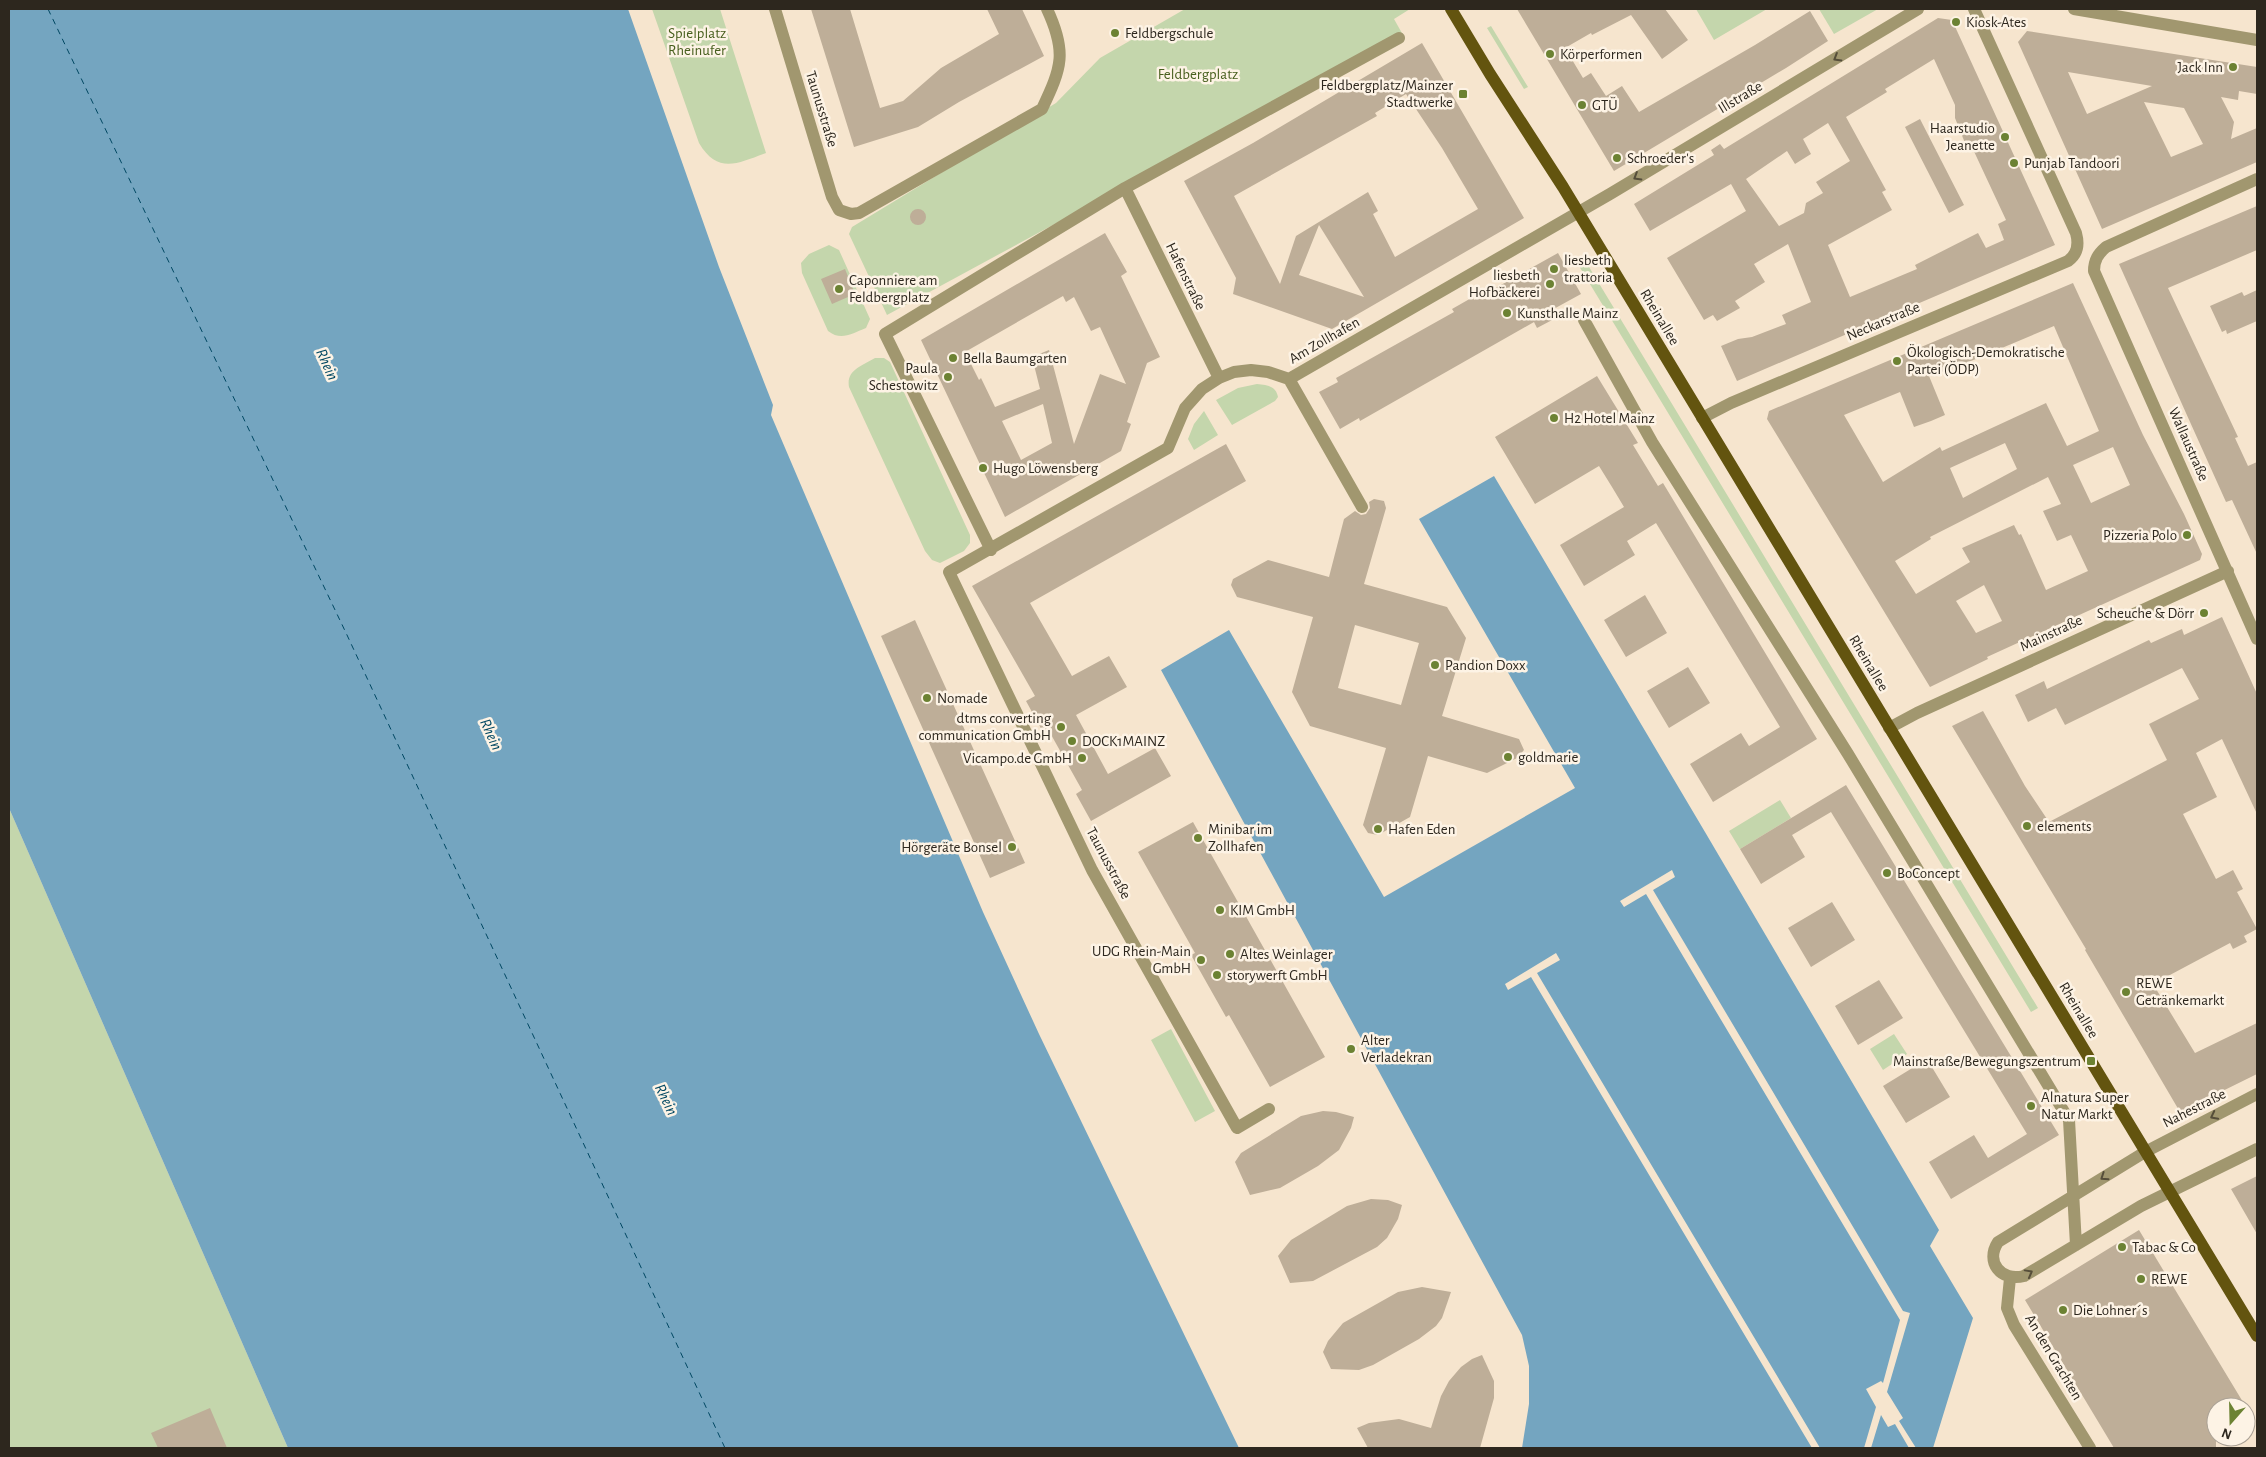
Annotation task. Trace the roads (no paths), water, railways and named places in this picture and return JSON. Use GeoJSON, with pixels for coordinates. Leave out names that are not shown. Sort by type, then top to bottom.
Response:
{"type":"FeatureCollection","features":[{"type":"Feature","properties":{"kind":"main road","name":"Rheinallee"},"geometry":{"type":"LineString","coordinates":[[1452,9],[1490,74],[1578,212],[2257,1336]]}},
{"type":"Feature","properties":{"kind":"street","name":"Taunusstraße"},"geometry":{"type":"LineString","coordinates":[[775,9],[832,197],[839,210],[846,213],[858,212],[1042,109],[1052,90],[1061,52],[1058,33],[1047,9]]}},
{"type":"Feature","properties":{"kind":"street","name":"Illstraße"},"geometry":{"type":"LineString","coordinates":[[1578,212],[1918,9]]}},
{"type":"Feature","properties":{"kind":"street","name":"Neckarstraße"},"geometry":{"type":"LineString","coordinates":[[1702,418],[1731,403],[2068,261],[2076,254],[2078,246],[2076,233],[1974,9]]}},
{"type":"Feature","properties":{"kind":"street"},"geometry":{"type":"LineString","coordinates":[[2074,9],[2257,40]]}},
{"type":"Feature","properties":{"kind":"street"},"geometry":{"type":"LineString","coordinates":[[991,550],[885,334],[1124,188],[1399,38]]}},
{"type":"Feature","properties":{"kind":"street","name":"Wallaustraße"},"geometry":{"type":"LineString","coordinates":[[2257,179],[2106,247],[2098,254],[2094,262],[2097,280],[2257,639]]}},
{"type":"Feature","properties":{"kind":"street","name":"Hafenstraße"},"geometry":{"type":"LineString","coordinates":[[1124,188],[1219,378]]}},
{"type":"Feature","properties":{"kind":"street","name":"Am Zollhafen"},"geometry":{"type":"LineString","coordinates":[[950,572],[1168,448],[1185,408],[1202,388],[1219,378],[1234,372],[1251,370],[1268,372],[1289,379],[1578,212]]}},
{"type":"Feature","properties":{"kind":"street"},"geometry":{"type":"LineString","coordinates":[[1584,320],[1652,442],[1853,762],[2068,1120],[2076,1245]]}},
{"type":"Feature","properties":{"kind":"street"},"geometry":{"type":"LineString","coordinates":[[1289,379],[1362,506]]}},
{"type":"Feature","properties":{"kind":"street","name":"Mainstraße"},"geometry":{"type":"LineString","coordinates":[[1889,728],[1926,709],[2228,571]]}},
{"type":"Feature","properties":{"kind":"street","name":"Taunusstraße"},"geometry":{"type":"LineString","coordinates":[[950,572],[1092,870],[1237,1128],[1269,1109]]}},
{"type":"Feature","properties":{"kind":"street","name":"Nahestraße"},"geometry":{"type":"LineString","coordinates":[[2145,1152],[2257,1094]]}},
{"type":"Feature","properties":{"kind":"street"},"geometry":{"type":"LineString","coordinates":[[2145,1152],[1998,1242],[1993,1250],[1994,1264],[2001,1274],[2010,1278],[2024,1276],[2141,1206],[2257,1150]]}},
{"type":"Feature","properties":{"kind":"street","name":"An den Grachten"},"geometry":{"type":"LineString","coordinates":[[2010,1278],[2007,1308],[2014,1325],[2090,1448]]}},
{"type":"Feature","properties":{"kind":"water","name":"Rhein"},"geometry":{"type":"Polygon","coordinates":[[[9,9],[628,9],[719,267],[773,405],[771,415],[983,912],[1039,1034],[1239,1448],[288,1448],[9,808],[9,9]]]}},
{"type":"Feature","properties":{"kind":"water"},"geometry":{"type":"Polygon","coordinates":[[[1494,476],[1939,1230],[1930,1246],[1973,1318],[1933,1448],[1522,1448],[1529,1404],[1529,1366],[1522,1335],[1161,670],[1229,630],[1384,897],[1575,788],[1419,519],[1494,476]]]}},
{"type":"Feature","properties":{"kind":"place","name":"Kiosk-Ates"},"geometry":{"type":"Point","coordinates":[1956,22]}},
{"type":"Feature","properties":{"kind":"place","name":"Feldbergschule"},"geometry":{"type":"Point","coordinates":[1115,33]}},
{"type":"Feature","properties":{"kind":"place","name":"Körperformen"},"geometry":{"type":"Point","coordinates":[1550,54]}},
{"type":"Feature","properties":{"kind":"place","name":"Jack Inn"},"geometry":{"type":"Point","coordinates":[2233,67]}},
{"type":"Feature","properties":{"kind":"place","name":"Feldbergplatz/Mainzer Stadtwerke"},"geometry":{"type":"Point","coordinates":[1463,94]}},
{"type":"Feature","properties":{"kind":"place","name":"GTÜ"},"geometry":{"type":"Point","coordinates":[1582,105]}},
{"type":"Feature","properties":{"kind":"place","name":"Haarstudio Jeanette"},"geometry":{"type":"Point","coordinates":[2005,137]}},
{"type":"Feature","properties":{"kind":"place","name":"Schroeder's"},"geometry":{"type":"Point","coordinates":[1617,158]}},
{"type":"Feature","properties":{"kind":"place","name":"Punjab Tandoori"},"geometry":{"type":"Point","coordinates":[2014,163]}},
{"type":"Feature","properties":{"kind":"place","name":"liesbeth trattoria"},"geometry":{"type":"Point","coordinates":[1554,269]}},
{"type":"Feature","properties":{"kind":"place","name":"liesbeth Hofbäckerei"},"geometry":{"type":"Point","coordinates":[1550,284]}},
{"type":"Feature","properties":{"kind":"place","name":"Caponniere am Feldbergplatz"},"geometry":{"type":"Point","coordinates":[839,289]}},
{"type":"Feature","properties":{"kind":"place","name":"Kunsthalle Mainz"},"geometry":{"type":"Point","coordinates":[1507,313]}},
{"type":"Feature","properties":{"kind":"place","name":"Bella Baumgarten"},"geometry":{"type":"Point","coordinates":[953,358]}},
{"type":"Feature","properties":{"kind":"place","name":"Ökologisch-Demokratische Partei (ÖDP)"},"geometry":{"type":"Point","coordinates":[1897,361]}},
{"type":"Feature","properties":{"kind":"place","name":"Paula Schestowitz"},"geometry":{"type":"Point","coordinates":[948,377]}},
{"type":"Feature","properties":{"kind":"place","name":"H2 Hotel Mainz"},"geometry":{"type":"Point","coordinates":[1554,418]}},
{"type":"Feature","properties":{"kind":"place","name":"Hugo Löwensberg"},"geometry":{"type":"Point","coordinates":[983,468]}},
{"type":"Feature","properties":{"kind":"place","name":"Pizzeria Polo"},"geometry":{"type":"Point","coordinates":[2187,535]}},
{"type":"Feature","properties":{"kind":"place","name":"Scheuche & Dörr"},"geometry":{"type":"Point","coordinates":[2204,613]}},
{"type":"Feature","properties":{"kind":"place","name":"Pandion Doxx"},"geometry":{"type":"Point","coordinates":[1435,665]}},
{"type":"Feature","properties":{"kind":"place","name":"Nomade"},"geometry":{"type":"Point","coordinates":[927,698]}},
{"type":"Feature","properties":{"kind":"place","name":"dtms converting communication GmbH"},"geometry":{"type":"Point","coordinates":[1061,727]}},
{"type":"Feature","properties":{"kind":"place","name":"DOCK1MAINZ"},"geometry":{"type":"Point","coordinates":[1072,741]}},
{"type":"Feature","properties":{"kind":"place","name":"goldmarie"},"geometry":{"type":"Point","coordinates":[1508,757]}},
{"type":"Feature","properties":{"kind":"place","name":"Vicampo.de GmbH"},"geometry":{"type":"Point","coordinates":[1082,758]}},
{"type":"Feature","properties":{"kind":"place","name":"elements"},"geometry":{"type":"Point","coordinates":[2027,826]}},
{"type":"Feature","properties":{"kind":"place","name":"Hafen Eden"},"geometry":{"type":"Point","coordinates":[1378,829]}},
{"type":"Feature","properties":{"kind":"place","name":"Minibar im Zollhafen"},"geometry":{"type":"Point","coordinates":[1198,838]}},
{"type":"Feature","properties":{"kind":"place","name":"Hörgeräte Bonsel"},"geometry":{"type":"Point","coordinates":[1012,847]}},
{"type":"Feature","properties":{"kind":"place","name":"BoConcept"},"geometry":{"type":"Point","coordinates":[1887,873]}},
{"type":"Feature","properties":{"kind":"place","name":"KIM GmbH"},"geometry":{"type":"Point","coordinates":[1220,910]}},
{"type":"Feature","properties":{"kind":"place","name":"Altes Weinlager"},"geometry":{"type":"Point","coordinates":[1230,954]}},
{"type":"Feature","properties":{"kind":"place","name":"UDG Rhein-Main GmbH"},"geometry":{"type":"Point","coordinates":[1201,960]}},
{"type":"Feature","properties":{"kind":"place","name":"storywerft GmbH"},"geometry":{"type":"Point","coordinates":[1217,975]}},
{"type":"Feature","properties":{"kind":"place","name":"REWE Getränkemarkt"},"geometry":{"type":"Point","coordinates":[2126,992]}},
{"type":"Feature","properties":{"kind":"place","name":"Alter Verladekran"},"geometry":{"type":"Point","coordinates":[1351,1049]}},
{"type":"Feature","properties":{"kind":"place","name":"Mainstraße/Bewegungszentrum"},"geometry":{"type":"Point","coordinates":[2091,1061]}},
{"type":"Feature","properties":{"kind":"place","name":"Alnatura Super Natur Markt"},"geometry":{"type":"Point","coordinates":[2031,1106]}},
{"type":"Feature","properties":{"kind":"place","name":"Tabac & Co"},"geometry":{"type":"Point","coordinates":[2122,1247]}},
{"type":"Feature","properties":{"kind":"place","name":"REWE"},"geometry":{"type":"Point","coordinates":[2141,1279]}},
{"type":"Feature","properties":{"kind":"place","name":"Die Lohner´s"},"geometry":{"type":"Point","coordinates":[2063,1310]}},
{"type":"Feature","properties":{"kind":"park label","name":"Spielplatz Rheinufer"},"geometry":{"type":"Point","coordinates":[697,42]}},
{"type":"Feature","properties":{"kind":"park label","name":"Feldbergplatz"},"geometry":{"type":"Point","coordinates":[1198,74]}}]}
